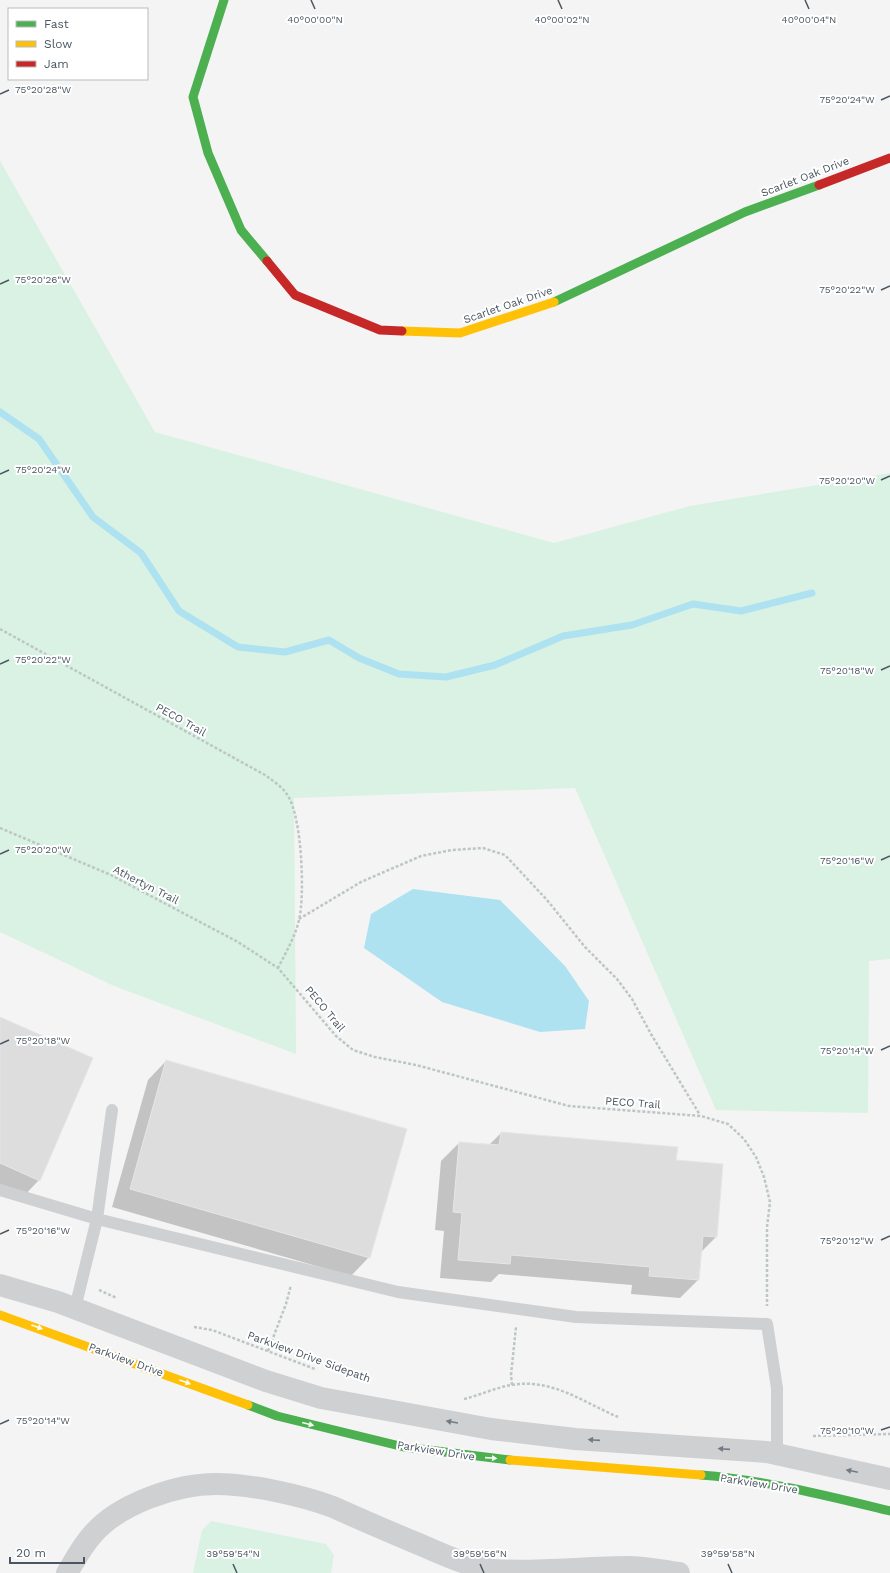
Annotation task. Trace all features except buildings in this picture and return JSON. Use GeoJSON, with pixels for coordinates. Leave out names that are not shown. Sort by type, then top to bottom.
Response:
{"type":"FeatureCollection","features":[{"type":"Feature","properties":{"kind":"street","name":"Scarlet Oak Drive"},"geometry":{"type":"LineString","coordinates":[[224,0],[194,97],[208,153],[241,230],[295,295],[380,330],[460,333],[558,301],[746,212],[890,158]]}},
{"type":"Feature","properties":{"kind":"street"},"geometry":{"type":"LineString","coordinates":[[0,1285],[75,1308],[266,1381],[321,1398],[491,1429],[575,1439],[777,1454],[890,1479]]}},
{"type":"Feature","properties":{"kind":"street"},"geometry":{"type":"LineString","coordinates":[[66,1338],[75,1308]]}},
{"type":"Feature","properties":{"kind":"street","name":"Parkview Drive"},"geometry":{"type":"LineString","coordinates":[[0,1315],[277,1416],[404,1447],[476,1457],[713,1476],[771,1485],[890,1511]]}},
{"type":"Feature","properties":{"kind":"street"},"geometry":{"type":"LineString","coordinates":[[771,1485],[777,1454]]}},
{"type":"Feature","properties":{"kind":"street"},"geometry":{"type":"LineString","coordinates":[[67,1573],[93,1534],[108,1521],[127,1508],[166,1492],[195,1486],[216,1484],[260,1489],[330,1506],[446,1556],[470,1565],[493,1570],[516,1571],[631,1567],[679,1573]]}},
{"type":"Feature","properties":{"kind":"lane"},"geometry":{"type":"LineString","coordinates":[[75,1308],[97,1219],[112,1110]]}},
{"type":"Feature","properties":{"kind":"lane"},"geometry":{"type":"LineString","coordinates":[[0,1190],[97,1219],[398,1292],[576,1317],[767,1324],[777,1388],[777,1454]]}},
{"type":"Feature","properties":{"kind":"path","name":"PECO Trail"},"geometry":{"type":"LineString","coordinates":[[0,629],[266,775],[288,796],[295,812],[300,840],[301,871],[299,919],[292,940],[278,968],[301,992],[315,1013],[336,1036],[354,1050],[375,1057],[416,1065],[568,1106],[701,1116],[728,1124],[744,1139],[756,1156],[764,1177],[770,1202],[767,1227],[767,1324]]}},
{"type":"Feature","properties":{"kind":"path","name":"Athertyn Trail"},"geometry":{"type":"LineString","coordinates":[[0,828],[111,875],[238,942],[278,968]]}},
{"type":"Feature","properties":{"kind":"path"},"geometry":{"type":"LineString","coordinates":[[299,919],[360,882],[421,856],[452,850],[483,848],[505,855],[547,900],[585,947],[617,979],[632,999],[651,1034],[701,1116]]}},
{"type":"Feature","properties":{"kind":"path"},"geometry":{"type":"LineString","coordinates":[[268,1350],[286,1304],[295,1267]]}},
{"type":"Feature","properties":{"kind":"path"},"geometry":{"type":"LineString","coordinates":[[99,1290],[109,1293],[119,1300]]}},
{"type":"Feature","properties":{"kind":"path"},"geometry":{"type":"LineString","coordinates":[[512,1385],[511,1375],[519,1309]]}},
{"type":"Feature","properties":{"kind":"path","name":"Parkview Drive Sidepath"},"geometry":{"type":"LineString","coordinates":[[191,1326],[212,1330],[268,1350],[319,1371]]}},
{"type":"Feature","properties":{"kind":"path"},"geometry":{"type":"LineString","coordinates":[[463,1399],[512,1385],[529,1384],[550,1386],[621,1418]]}},
{"type":"Feature","properties":{"kind":"path"},"geometry":{"type":"LineString","coordinates":[[807,1435],[828,1436],[890,1434]]}},
{"type":"Feature","properties":{"kind":"green space"},"geometry":{"type":"Polygon","coordinates":[[[0,161],[155,432],[554,543],[690,506],[890,473],[890,959],[869,961],[868,1113],[716,1110],[575,788],[294,798],[296,1054],[114,986],[0,932],[0,161]]]}},
{"type":"Feature","properties":{"kind":"green space"},"geometry":{"type":"Polygon","coordinates":[[[211,1521],[326,1544],[334,1555],[331,1573],[193,1573],[202,1530],[211,1521]]]}},
{"type":"Feature","properties":{"kind":"water"},"geometry":{"type":"Polygon","coordinates":[[[413,889],[500,900],[565,966],[589,1001],[585,1029],[540,1032],[442,1002],[364,948],[371,914],[413,889]]]}},
{"type":"Feature","properties":{"kind":"waterway"},"geometry":{"type":"LineString","coordinates":[[0,412],[39,439],[93,517],[141,553],[179,611],[238,647],[285,652],[329,640],[359,658],[399,674],[446,677],[495,665],[563,636],[632,625],[693,604],[741,611],[812,593]]}},
{"type":"Feature","properties":{"kind":"traffic: fast"},"geometry":{"type":"LineString","coordinates":[[224,0],[193,97],[208,153],[241,230],[267,261]]}},
{"type":"Feature","properties":{"kind":"traffic: fast"},"geometry":{"type":"LineString","coordinates":[[554,302],[745,212],[819,185]]}},
{"type":"Feature","properties":{"kind":"traffic: fast"},"geometry":{"type":"LineString","coordinates":[[248,1405],[277,1416],[404,1447],[510,1460]]}},
{"type":"Feature","properties":{"kind":"traffic: fast"},"geometry":{"type":"LineString","coordinates":[[701,1475],[725,1477],[773,1485],[820,1494],[890,1511]]}},
{"type":"Feature","properties":{"kind":"traffic: slow"},"geometry":{"type":"LineString","coordinates":[[402,331],[460,333],[554,302]]}},
{"type":"Feature","properties":{"kind":"traffic: slow"},"geometry":{"type":"LineString","coordinates":[[0,1315],[248,1405]]}},
{"type":"Feature","properties":{"kind":"traffic: slow"},"geometry":{"type":"LineString","coordinates":[[510,1460],[701,1475]]}},
{"type":"Feature","properties":{"kind":"traffic: jam"},"geometry":{"type":"LineString","coordinates":[[819,185],[890,158]]}},
{"type":"Feature","properties":{"kind":"traffic: jam"},"geometry":{"type":"LineString","coordinates":[[267,261],[295,295],[380,330],[402,331]]}}]}
